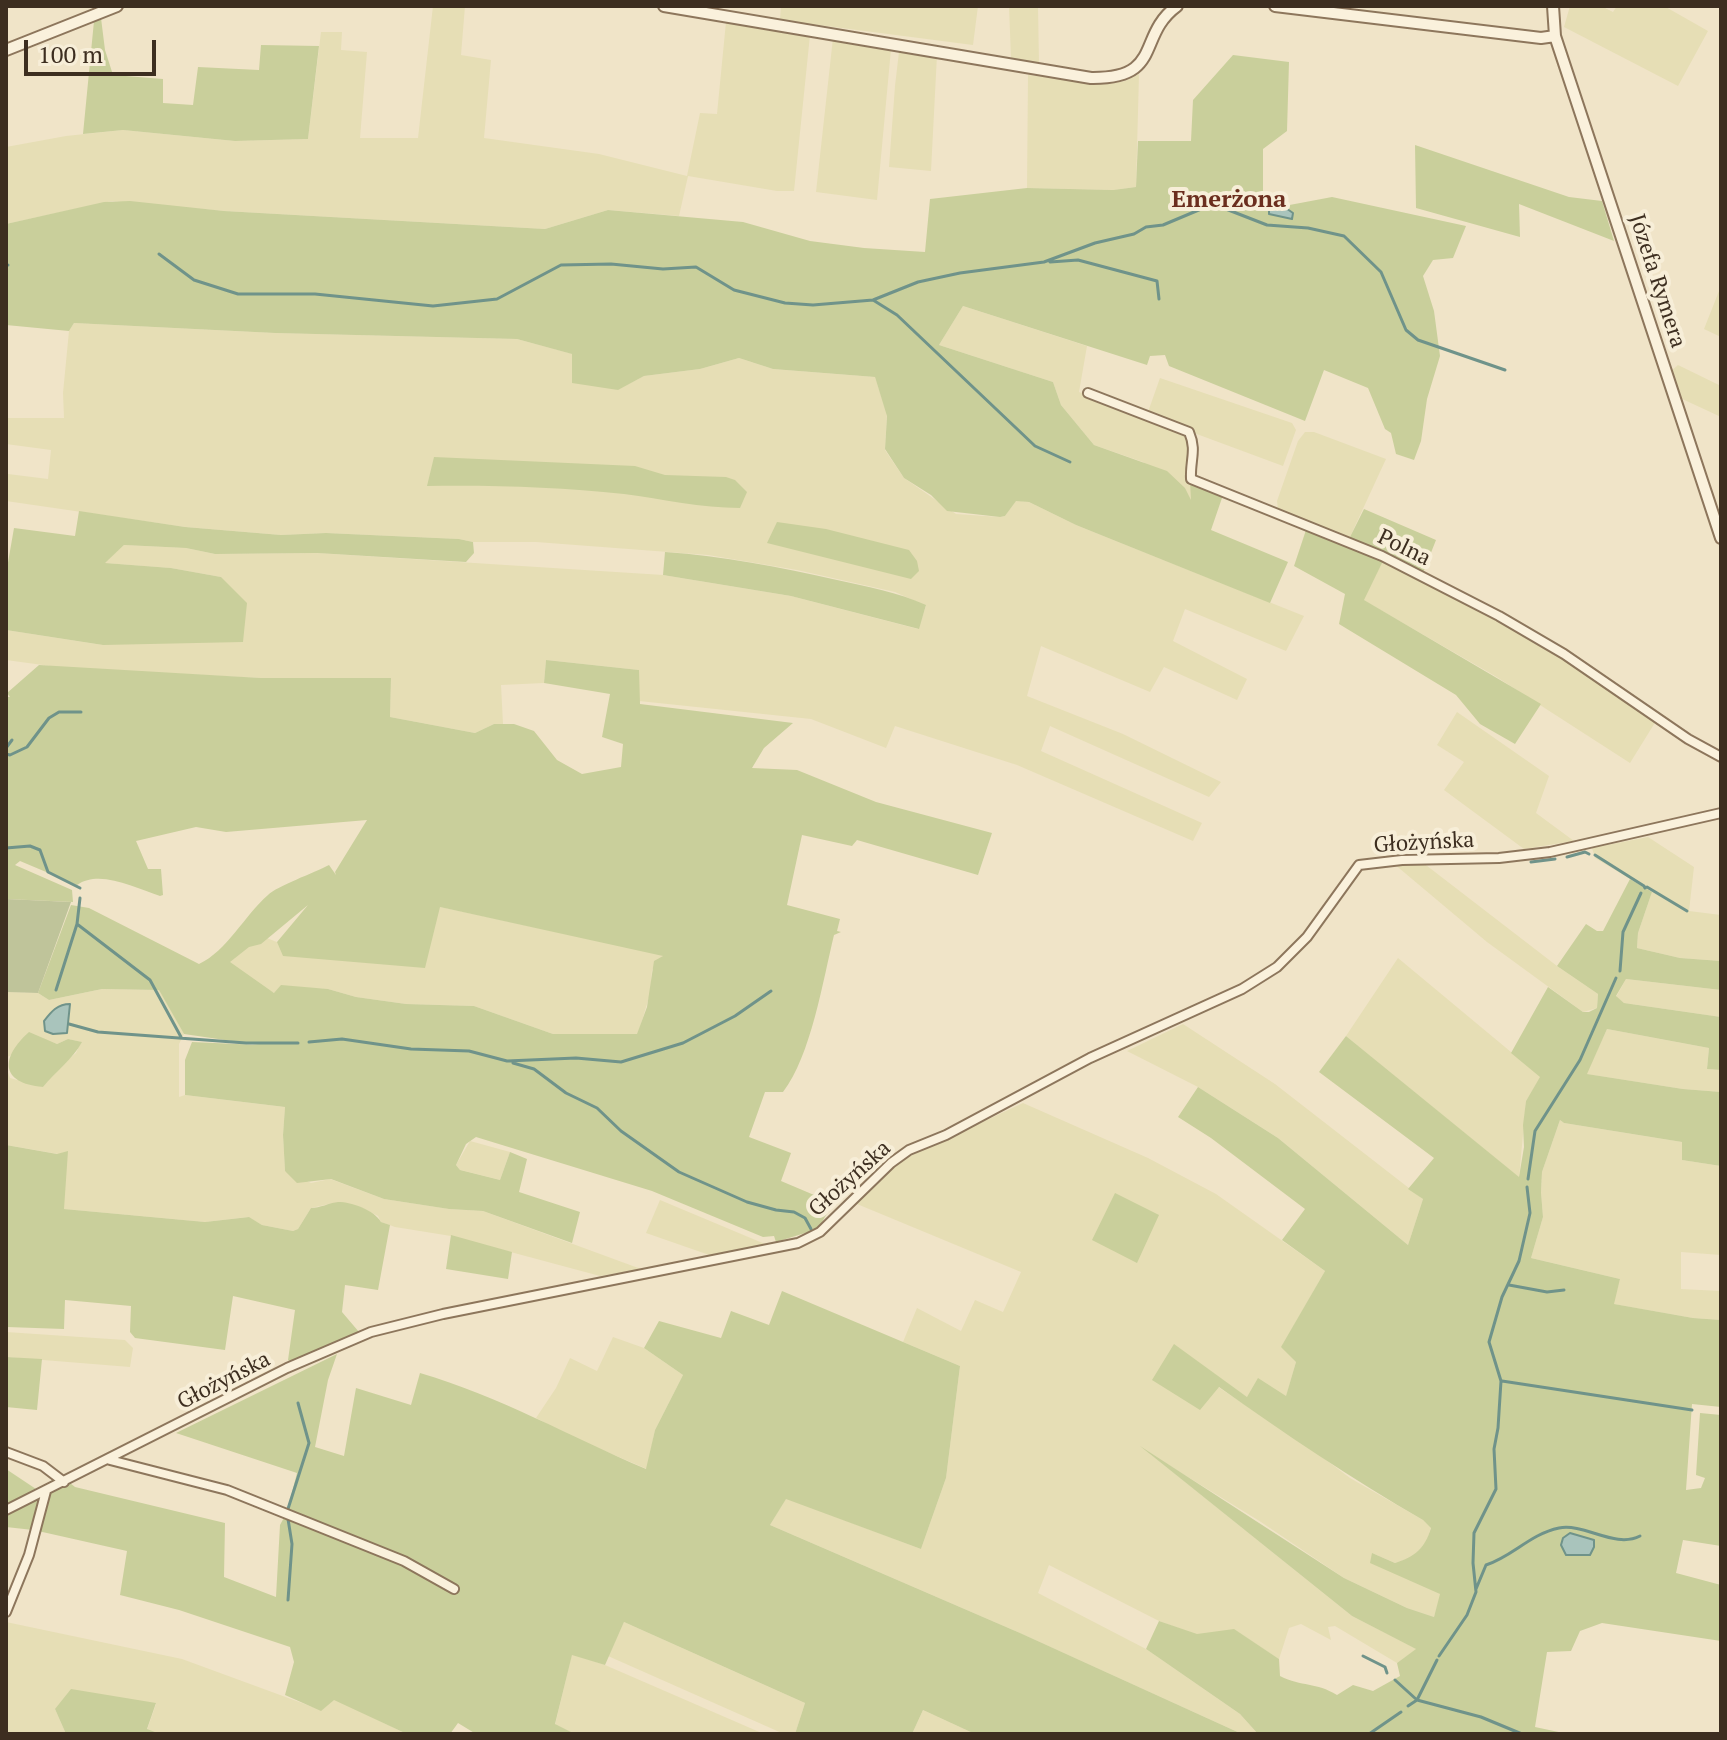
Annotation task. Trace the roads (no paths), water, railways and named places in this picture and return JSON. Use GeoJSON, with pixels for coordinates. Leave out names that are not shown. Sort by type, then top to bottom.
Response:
{"type":"FeatureCollection","features":[{"type":"Feature","properties":{"kind":"street"},"geometry":{"type":"LineString","coordinates":[[6,50],[117,6]]}},
{"type":"Feature","properties":{"kind":"street"},"geometry":{"type":"LineString","coordinates":[[664,6],[1091,78],[1113,78],[1133,70],[1146,54],[1159,24],[1177,6]]}},
{"type":"Feature","properties":{"kind":"street"},"geometry":{"type":"LineString","coordinates":[[1275,6],[1541,38],[1555,36]]}},
{"type":"Feature","properties":{"kind":"street","name":"Józefa Rymera"},"geometry":{"type":"LineString","coordinates":[[1553,6],[1555,36],[1721,538]]}},
{"type":"Feature","properties":{"kind":"street","name":"Polna"},"geometry":{"type":"LineString","coordinates":[[1088,393],[1189,432],[1195,448],[1190,465],[1191,479],[1382,556],[1499,616],[1564,654],[1688,739],[1721,757]]}},
{"type":"Feature","properties":{"kind":"street","name":"Głożyńska"},"geometry":{"type":"LineString","coordinates":[[6,1510],[287,1368],[371,1332],[443,1314],[798,1243],[820,1232],[891,1163],[909,1150],[946,1135],[1090,1058],[1242,989],[1277,967],[1307,937],[1359,865],[1402,860],[1499,858],[1550,852],[1721,813]]}},
{"type":"Feature","properties":{"kind":"street"},"geometry":{"type":"LineString","coordinates":[[6,1452],[43,1466],[64,1482]]}},
{"type":"Feature","properties":{"kind":"street"},"geometry":{"type":"LineString","coordinates":[[109,1460],[227,1490],[404,1561],[454,1589]]}},
{"type":"Feature","properties":{"kind":"street"},"geometry":{"type":"LineString","coordinates":[[6,1612],[29,1555],[46,1491]]}},
{"type":"Feature","properties":{"kind":"water"},"geometry":{"type":"Polygon","coordinates":[[[1273,199],[1293,213],[1292,219],[1269,214],[1273,199]]]}},
{"type":"Feature","properties":{"kind":"water"},"geometry":{"type":"Polygon","coordinates":[[[70,1004],[67,1033],[45,1031],[44,1021],[49,1015],[58,1007],[70,1004]]]}},
{"type":"Feature","properties":{"kind":"water"},"geometry":{"type":"Polygon","coordinates":[[[1570,1533],[1594,1540],[1590,1555],[1566,1555],[1561,1545],[1563,1538],[1570,1533]]]}},
{"type":"Feature","properties":{"kind":"waterway"},"geometry":{"type":"LineString","coordinates":[[159,254],[194,280],[238,294],[315,294],[433,306],[497,299],[561,265],[611,264],[663,269],[696,267],[734,290],[785,303],[813,305],[873,300],[918,282],[1044,262],[1095,243],[1134,234],[1146,227],[1163,225],[1213,204],[1267,225],[1308,228],[1344,236],[1381,272],[1406,330],[1418,340],[1505,370]]}},
{"type":"Feature","properties":{"kind":"waterway"},"geometry":{"type":"LineString","coordinates":[[1050,262],[1078,260],[1157,281],[1159,299]]}},
{"type":"Feature","properties":{"kind":"waterway"},"geometry":{"type":"LineString","coordinates":[[873,300],[897,315],[1035,446],[1070,462]]}},
{"type":"Feature","properties":{"kind":"waterway"},"geometry":{"type":"LineString","coordinates":[[6,754],[27,747],[49,718],[59,712],[81,712]]}},
{"type":"Feature","properties":{"kind":"waterway"},"geometry":{"type":"LineString","coordinates":[[6,748],[12,740]]}},
{"type":"Feature","properties":{"kind":"waterway"},"geometry":{"type":"LineString","coordinates":[[6,848],[30,846],[40,850],[48,872],[80,888]]}},
{"type":"Feature","properties":{"kind":"waterway"},"geometry":{"type":"LineString","coordinates":[[1567,857],[1585,852],[1589,854]]}},
{"type":"Feature","properties":{"kind":"waterway"},"geometry":{"type":"LineString","coordinates":[[1595,855],[1687,911]]}},
{"type":"Feature","properties":{"kind":"waterway"},"geometry":{"type":"LineString","coordinates":[[1531,862],[1555,859]]}},
{"type":"Feature","properties":{"kind":"waterway"},"geometry":{"type":"LineString","coordinates":[[1620,971],[1623,932],[1641,893]]}},
{"type":"Feature","properties":{"kind":"waterway"},"geometry":{"type":"LineString","coordinates":[[80,898],[77,924],[150,980],[181,1037]]}},
{"type":"Feature","properties":{"kind":"waterway"},"geometry":{"type":"LineString","coordinates":[[56,990],[77,924]]}},
{"type":"Feature","properties":{"kind":"waterway"},"geometry":{"type":"LineString","coordinates":[[1528,1179],[1535,1131],[1580,1060],[1616,978]]}},
{"type":"Feature","properties":{"kind":"waterway"},"geometry":{"type":"LineString","coordinates":[[309,1042],[342,1039],[411,1049],[469,1051],[507,1061],[576,1058],[621,1062],[683,1043],[735,1016],[771,991]]}},
{"type":"Feature","properties":{"kind":"waterway"},"geometry":{"type":"LineString","coordinates":[[69,1024],[98,1032],[246,1043],[298,1043]]}},
{"type":"Feature","properties":{"kind":"waterway"},"geometry":{"type":"LineString","coordinates":[[513,1063],[534,1069],[566,1093],[597,1108],[621,1131],[679,1172],[747,1202],[794,1212],[805,1218],[811,1229]]}},
{"type":"Feature","properties":{"kind":"waterway"},"geometry":{"type":"LineString","coordinates":[[1439,1656],[1467,1615],[1476,1592],[1474,1533],[1496,1489],[1494,1449],[1501,1381],[1489,1342],[1502,1297],[1519,1261],[1530,1213],[1527,1187]]}},
{"type":"Feature","properties":{"kind":"waterway"},"geometry":{"type":"LineString","coordinates":[[1509,1285],[1547,1292],[1564,1290]]}},
{"type":"Feature","properties":{"kind":"waterway"},"geometry":{"type":"LineString","coordinates":[[1502,1381],[1692,1410]]}},
{"type":"Feature","properties":{"kind":"waterway"},"geometry":{"type":"LineString","coordinates":[[287,1512],[309,1443],[298,1403]]}},
{"type":"Feature","properties":{"kind":"waterway"},"geometry":{"type":"LineString","coordinates":[[288,1519],[292,1544],[288,1600]]}},
{"type":"Feature","properties":{"kind":"waterway"},"geometry":{"type":"LineString","coordinates":[[1476,1589],[1486,1565],[1549,1531],[1569,1527],[1620,1540],[1640,1536]]}},
{"type":"Feature","properties":{"kind":"waterway"},"geometry":{"type":"LineString","coordinates":[[1363,1656],[1385,1667],[1387,1673]]}},
{"type":"Feature","properties":{"kind":"waterway"},"geometry":{"type":"LineString","coordinates":[[1408,1706],[1417,1700],[1437,1660]]}},
{"type":"Feature","properties":{"kind":"waterway"},"geometry":{"type":"LineString","coordinates":[[1395,1680],[1417,1700],[1481,1717],[1522,1734]]}},
{"type":"Feature","properties":{"kind":"waterway"},"geometry":{"type":"LineString","coordinates":[[1369,1734],[1401,1712]]}},
{"type":"Feature","properties":{"kind":"district","name":"Emerżona"},"geometry":{"type":"Point","coordinates":[1229,200]}}]}
